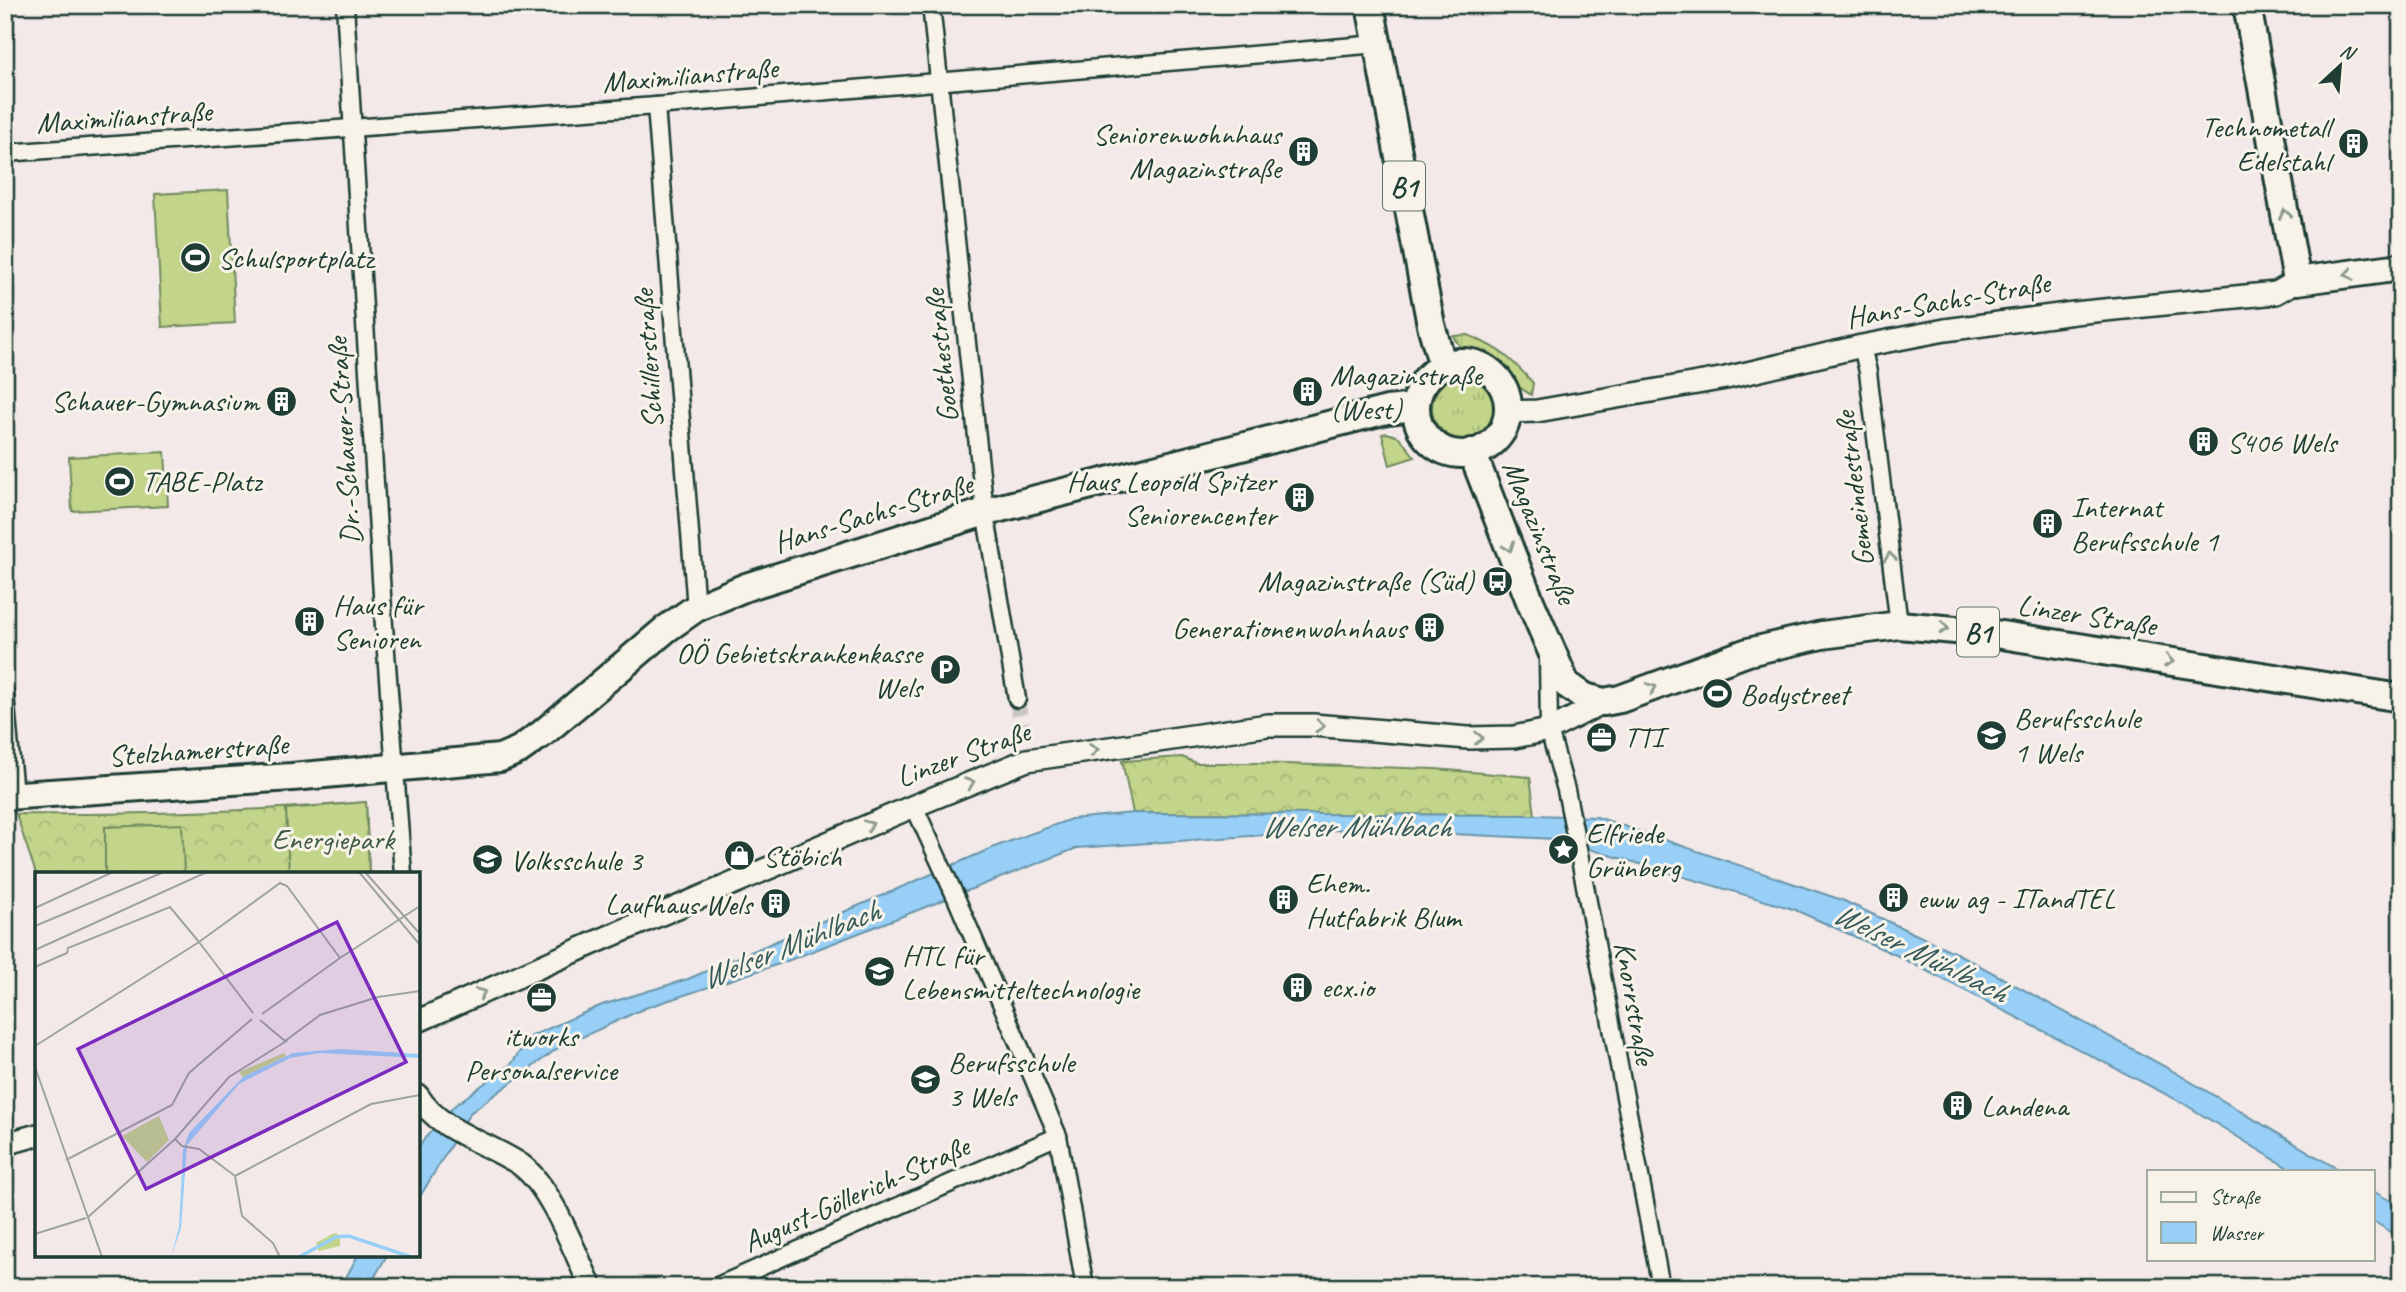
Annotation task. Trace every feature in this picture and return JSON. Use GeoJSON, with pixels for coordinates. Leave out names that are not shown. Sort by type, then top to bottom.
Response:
{"type":"FeatureCollection","features":[{"type":"Feature","properties":{"kind":"main road","name":"B1"},"geometry":{"type":"LineString","coordinates":[[1370,5],[1434,336],[1443,366]]}},
{"type":"Feature","properties":{"kind":"main road"},"geometry":{"type":"LineString","coordinates":[[2247,5],[2297,281]]}},
{"type":"Feature","properties":{"kind":"main road","name":"Hans-Sachs-Straße"},"geometry":{"type":"LineString","coordinates":[[2297,281],[2401,267]]}},
{"type":"Feature","properties":{"kind":"main road"},"geometry":{"type":"LineString","coordinates":[[1468,362],[1492,373],[1501,384],[1507,397],[1508,412],[1497,438],[1486,447],[1460,453],[1437,446],[1422,429],[1416,407],[1418,394],[1423,383],[1443,366],[1468,362]]}},
{"type":"Feature","properties":{"kind":"main road","name":"Hans-Sachs-Straße"},"geometry":{"type":"LineString","coordinates":[[394,767],[500,758],[519,750],[543,733],[666,629],[696,608],[746,587],[985,512],[1387,410],[1416,407]]}},
{"type":"Feature","properties":{"kind":"main road","name":"Magazinstraße"},"geometry":{"type":"LineString","coordinates":[[1472,452],[1530,601],[1566,684],[1585,697],[1604,702]]}},
{"type":"Feature","properties":{"kind":"main road","name":"Linzer Straße"},"geometry":{"type":"LineString","coordinates":[[1604,702],[1635,695],[1748,652],[1822,635],[1899,625],[1989,633],[2401,698]]}},
{"type":"Feature","properties":{"kind":"main road","name":"Stelzhamerstraße"},"geometry":{"type":"LineString","coordinates":[[10,795],[292,777],[394,767]]}},
{"type":"Feature","properties":{"kind":"street","name":"Dr.-Schauer-Straße"},"geometry":{"type":"LineString","coordinates":[[345,5],[351,129],[403,872]]}},
{"type":"Feature","properties":{"kind":"street","name":"Goethestraße"},"geometry":{"type":"LineString","coordinates":[[931,5],[985,512],[1017,699]]}},
{"type":"Feature","properties":{"kind":"street","name":"Maximilianstraße"},"geometry":{"type":"LineString","coordinates":[[5,153],[656,106],[1378,44]]}},
{"type":"Feature","properties":{"kind":"street","name":"Schillerstraße"},"geometry":{"type":"LineString","coordinates":[[656,106],[696,608]]}},
{"type":"Feature","properties":{"kind":"street","name":"Hans-Sachs-Straße"},"geometry":{"type":"LineString","coordinates":[[1508,412],[1537,411],[1726,378],[1862,346],[1945,330],[2074,313],[2276,293],[2297,281]]}},
{"type":"Feature","properties":{"kind":"street","name":"Gemeindestraße"},"geometry":{"type":"LineString","coordinates":[[1862,346],[1868,372],[1899,625]]}},
{"type":"Feature","properties":{"kind":"street","name":"Magazinstraße"},"geometry":{"type":"LineString","coordinates":[[1546,637],[1549,730]]}},
{"type":"Feature","properties":{"kind":"street"},"geometry":{"type":"LineString","coordinates":[[5,694],[10,795]]}},
{"type":"Feature","properties":{"kind":"street","name":"Linzer Straße"},"geometry":{"type":"LineString","coordinates":[[420,1020],[914,806],[1027,761],[1268,725],[1313,725],[1468,738],[1514,737],[1549,730],[1604,702]]}},
{"type":"Feature","properties":{"kind":"street","name":"Knorrstraße"},"geometry":{"type":"LineString","coordinates":[[1549,730],[1579,854],[1661,1287]]}},
{"type":"Feature","properties":{"kind":"street"},"geometry":{"type":"LineString","coordinates":[[914,806],[955,894],[1058,1136],[1085,1287]]}},
{"type":"Feature","properties":{"kind":"street"},"geometry":{"type":"LineString","coordinates":[[420,1098],[434,1116],[522,1166],[544,1188],[591,1287]]}},
{"type":"Feature","properties":{"kind":"street"},"geometry":{"type":"LineString","coordinates":[[5,1144],[35,1136]]}},
{"type":"Feature","properties":{"kind":"street","name":"August-Göllerich-Straße"},"geometry":{"type":"LineString","coordinates":[[715,1287],[1058,1136]]}},
{"type":"Feature","properties":{"kind":"green space","name":"Schulsportplatz"},"geometry":{"type":"Polygon","coordinates":[[[228,190],[235,323],[162,327],[155,194],[228,190]]]}},
{"type":"Feature","properties":{"kind":"green space"},"geometry":{"type":"Polygon","coordinates":[[[1468,335],[1497,349],[1518,366],[1533,383],[1531,395],[1488,358],[1462,349],[1453,336],[1468,335]]]}},
{"type":"Feature","properties":{"kind":"green space"},"geometry":{"type":"Polygon","coordinates":[[[1457,377],[1469,377],[1485,386],[1492,396],[1492,420],[1485,430],[1469,439],[1457,439],[1446,434],[1437,425],[1432,414],[1432,402],[1437,391],[1446,382],[1457,377]]]}},
{"type":"Feature","properties":{"kind":"green space"},"geometry":{"type":"Polygon","coordinates":[[[1382,434],[1399,437],[1415,457],[1390,465],[1382,434]]]}},
{"type":"Feature","properties":{"kind":"green space","name":"TABE-Platz"},"geometry":{"type":"Polygon","coordinates":[[[165,452],[168,506],[72,511],[69,457],[165,452]]]}},
{"type":"Feature","properties":{"kind":"green space"},"geometry":{"type":"Polygon","coordinates":[[[1182,757],[1196,763],[1435,769],[1530,777],[1535,815],[1133,813],[1122,761],[1182,757]]]}},
{"type":"Feature","properties":{"kind":"green space","name":"Energiepark"},"geometry":{"type":"Polygon","coordinates":[[[366,802],[369,872],[35,872],[16,814],[104,814],[366,802]]]}},
{"type":"Feature","properties":{"kind":"green space"},"geometry":{"type":"Polygon","coordinates":[[[366,802],[369,872],[289,872],[286,809],[366,802]]]}},
{"type":"Feature","properties":{"kind":"green space"},"geometry":{"type":"Polygon","coordinates":[[[182,824],[184,872],[105,872],[105,827],[182,824]]]}},
{"type":"Feature","properties":{"kind":"water","name":"Welser Mühlbach"},"geometry":{"type":"Polygon","coordinates":[[[1133,813],[1597,817],[1842,900],[1960,955],[2171,1070],[2339,1170],[2291,1170],[2181,1102],[1896,955],[1793,909],[1555,839],[1352,829],[1077,848],[782,963],[645,1008],[558,1048],[470,1113],[420,1197],[420,1146],[425,1138],[454,1106],[512,1063],[529,1037],[602,1005],[688,979],[997,846],[1071,819],[1133,813]]]}},
{"type":"Feature","properties":{"kind":"water"},"geometry":{"type":"Polygon","coordinates":[[[2374,1192],[2401,1207],[2401,1238],[2374,1222],[2374,1192]]]}},
{"type":"Feature","properties":{"kind":"water"},"geometry":{"type":"Polygon","coordinates":[[[357,1257],[386,1257],[369,1287],[341,1287],[357,1257]]]}},
{"type":"Feature","properties":{"kind":"tunnel"},"geometry":{"type":"LineString","coordinates":[[1017,699],[1027,760]]}},
{"type":"Feature","properties":{"kind":"place","name":"Technometall Edelstahl"},"geometry":{"type":"Point","coordinates":[2353,144]}},
{"type":"Feature","properties":{"kind":"place","name":"Seniorenwohnhaus Magazinstraße"},"geometry":{"type":"Point","coordinates":[1304,151]}},
{"type":"Feature","properties":{"kind":"place","name":"Schulsportplatz"},"geometry":{"type":"Point","coordinates":[195,258]}},
{"type":"Feature","properties":{"kind":"place","name":"Magazinstraße (West)"},"geometry":{"type":"Point","coordinates":[1307,392]}},
{"type":"Feature","properties":{"kind":"place","name":"Schauer-Gymnasium"},"geometry":{"type":"Point","coordinates":[282,401]}},
{"type":"Feature","properties":{"kind":"place","name":"S406 Wels"},"geometry":{"type":"Point","coordinates":[2204,442]}},
{"type":"Feature","properties":{"kind":"place","name":"TABE-Platz"},"geometry":{"type":"Point","coordinates":[119,481]}},
{"type":"Feature","properties":{"kind":"place","name":"Haus Leopold Spitzer Seniorencenter"},"geometry":{"type":"Point","coordinates":[1299,498]}},
{"type":"Feature","properties":{"kind":"place","name":"Internat Berufsschule 1"},"geometry":{"type":"Point","coordinates":[2048,524]}},
{"type":"Feature","properties":{"kind":"place","name":"Magazinstraße (Süd)"},"geometry":{"type":"Point","coordinates":[1497,581]}},
{"type":"Feature","properties":{"kind":"place","name":"Haus für Senioren"},"geometry":{"type":"Point","coordinates":[310,622]}},
{"type":"Feature","properties":{"kind":"place","name":"Generationenwohnhaus"},"geometry":{"type":"Point","coordinates":[1429,628]}},
{"type":"Feature","properties":{"kind":"place","name":"OÖ Gebietskrankenkasse Wels"},"geometry":{"type":"Point","coordinates":[945,670]}},
{"type":"Feature","properties":{"kind":"place","name":"Bodystreet"},"geometry":{"type":"Point","coordinates":[1717,694]}},
{"type":"Feature","properties":{"kind":"place","name":"Berufsschule 1 Wels"},"geometry":{"type":"Point","coordinates":[1991,735]}},
{"type":"Feature","properties":{"kind":"place","name":"TTI"},"geometry":{"type":"Point","coordinates":[1601,737]}},
{"type":"Feature","properties":{"kind":"place","name":"Elfriede Grünberg"},"geometry":{"type":"Point","coordinates":[1563,850]}},
{"type":"Feature","properties":{"kind":"place","name":"Stöbich"},"geometry":{"type":"Point","coordinates":[740,856]}},
{"type":"Feature","properties":{"kind":"place","name":"Volksschule 3"},"geometry":{"type":"Point","coordinates":[487,860]}},
{"type":"Feature","properties":{"kind":"place","name":"eww ag - ITandTEL"},"geometry":{"type":"Point","coordinates":[1894,898]}},
{"type":"Feature","properties":{"kind":"place","name":"Ehem. Hutfabrik Blum"},"geometry":{"type":"Point","coordinates":[1283,900]}},
{"type":"Feature","properties":{"kind":"place","name":"Laufhaus Wels"},"geometry":{"type":"Point","coordinates":[775,904]}},
{"type":"Feature","properties":{"kind":"place","name":"HTL für Lebensmitteltechnologie"},"geometry":{"type":"Point","coordinates":[879,972]}},
{"type":"Feature","properties":{"kind":"place","name":"ecx.io"},"geometry":{"type":"Point","coordinates":[1298,987]}},
{"type":"Feature","properties":{"kind":"place","name":"itworks Personalservice"},"geometry":{"type":"Point","coordinates":[541,998]}},
{"type":"Feature","properties":{"kind":"place","name":"Berufsschule 3 Wels"},"geometry":{"type":"Point","coordinates":[925,1079]}},
{"type":"Feature","properties":{"kind":"place","name":"Landena"},"geometry":{"type":"Point","coordinates":[1958,1106]}}]}
